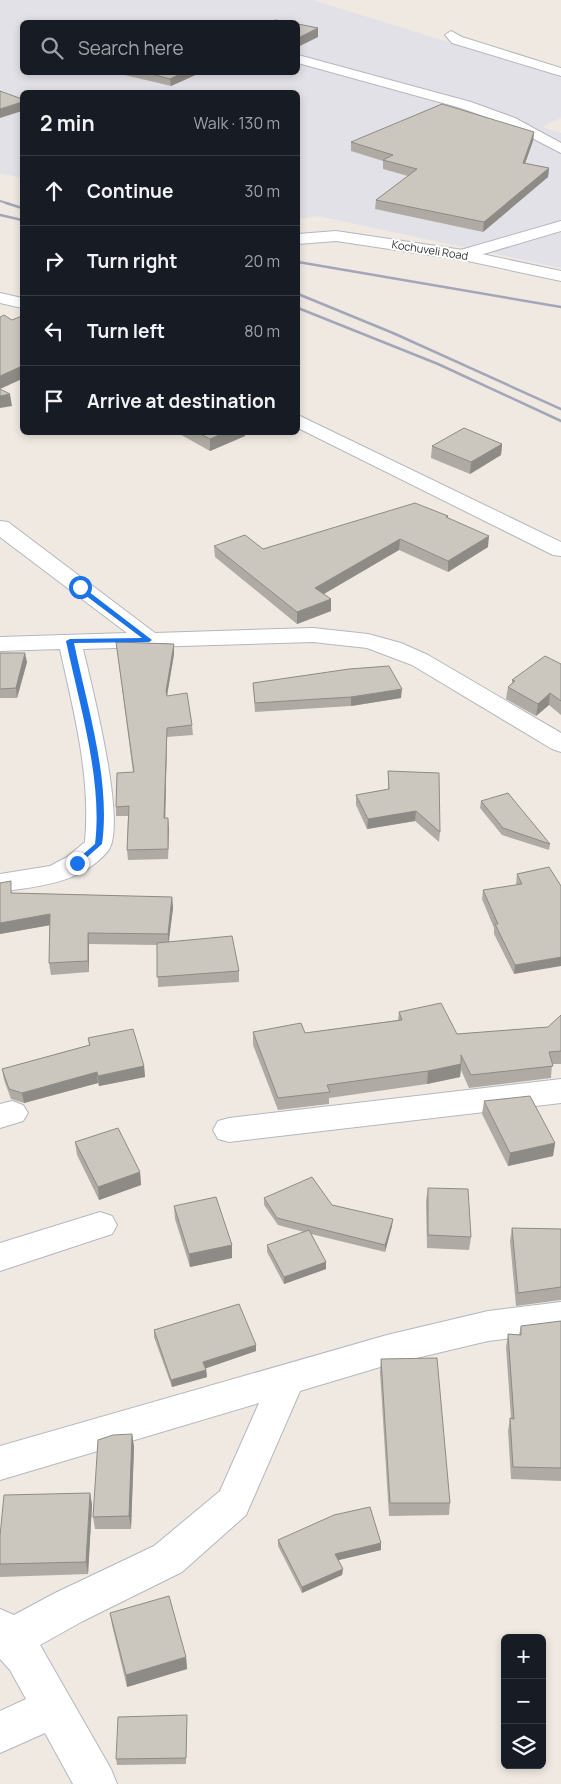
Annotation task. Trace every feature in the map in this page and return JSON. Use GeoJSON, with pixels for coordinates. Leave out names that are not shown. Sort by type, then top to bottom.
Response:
{"type":"FeatureCollection","features":[{"type":"Feature","properties":{"kind":"street"},"geometry":{"type":"LineString","coordinates":[[451,35],[457,40],[561,72]]}},
{"type":"Feature","properties":{"kind":"street"},"geometry":{"type":"LineString","coordinates":[[300,60],[466,105],[510,121],[561,149]]}},
{"type":"Feature","properties":{"kind":"street"},"geometry":{"type":"LineString","coordinates":[[463,255],[561,226]]}},
{"type":"Feature","properties":{"kind":"street","name":"Kochuveli Road"},"geometry":{"type":"LineString","coordinates":[[300,239],[336,236],[463,255],[561,276]]}},
{"type":"Feature","properties":{"kind":"street"},"geometry":{"type":"LineString","coordinates":[[0,298],[20,303]]}},
{"type":"Feature","properties":{"kind":"street"},"geometry":{"type":"LineString","coordinates":[[300,422],[561,550]]}},
{"type":"Feature","properties":{"kind":"street"},"geometry":{"type":"LineString","coordinates":[[0,527],[149,640]]}},
{"type":"Feature","properties":{"kind":"street"},"geometry":{"type":"LineString","coordinates":[[0,644],[313,635],[344,636],[375,641],[396,648],[420,660],[561,744]]}},
{"type":"Feature","properties":{"kind":"street"},"geometry":{"type":"LineString","coordinates":[[0,883],[57,874],[77,863],[98,844],[102,820],[98,774],[70,641]]}},
{"type":"Feature","properties":{"kind":"street"},"geometry":{"type":"LineString","coordinates":[[230,1130],[561,1091]]}},
{"type":"Feature","properties":{"kind":"street"},"geometry":{"type":"LineString","coordinates":[[0,1257],[100,1225]]}},
{"type":"Feature","properties":{"kind":"street"},"geometry":{"type":"LineString","coordinates":[[0,1463],[387,1350],[488,1326],[561,1317]]}},
{"type":"Feature","properties":{"kind":"street"},"geometry":{"type":"LineString","coordinates":[[96,1784],[24,1656],[4,1634],[69,1607],[168,1560],[233,1503],[288,1378]]}},
{"type":"Feature","properties":{"kind":"street"},"geometry":{"type":"LineString","coordinates":[[0,1732],[53,1708]]}},
{"type":"Feature","properties":{"kind":"shaded area"},"geometry":{"type":"Polygon","coordinates":[[[0,0],[313,0],[561,77],[561,118],[542,127],[561,133],[561,268],[318,216],[300,219],[300,90],[20,90],[20,178],[0,173],[0,0]]]}},
{"type":"Feature","properties":{"kind":"building"},"geometry":{"type":"Polygon","coordinates":[[[300,24],[318,28],[300,37],[300,24]]]}},
{"type":"Feature","properties":{"kind":"building"},"geometry":{"type":"Polygon","coordinates":[[[155,75],[178,75],[170,79],[155,75]]]}},
{"type":"Feature","properties":{"kind":"building"},"geometry":{"type":"Polygon","coordinates":[[[0,91],[20,98],[20,103],[0,109],[0,91]]]}},
{"type":"Feature","properties":{"kind":"building"},"geometry":{"type":"Polygon","coordinates":[[[442,104],[534,132],[523,163],[549,168],[484,222],[376,200],[417,169],[383,160],[393,155],[351,142],[442,104]]]}},
{"type":"Feature","properties":{"kind":"building"},"geometry":{"type":"Polygon","coordinates":[[[4,315],[12,320],[20,317],[20,367],[0,376],[0,317],[4,315]]]}},
{"type":"Feature","properties":{"kind":"building"},"geometry":{"type":"Polygon","coordinates":[[[0,389],[10,394],[0,396],[0,389]]]}},
{"type":"Feature","properties":{"kind":"building"},"geometry":{"type":"Polygon","coordinates":[[[464,428],[502,444],[471,462],[432,446],[464,428]]]}},
{"type":"Feature","properties":{"kind":"building"},"geometry":{"type":"Polygon","coordinates":[[[203,435],[219,435],[210,439],[203,435]]]}},
{"type":"Feature","properties":{"kind":"building"},"geometry":{"type":"Polygon","coordinates":[[[415,503],[448,516],[446,517],[489,536],[448,561],[400,539],[315,588],[331,599],[297,612],[214,546],[245,535],[263,549],[415,503]]]}},
{"type":"Feature","properties":{"kind":"building"},"geometry":{"type":"Polygon","coordinates":[[[116,642],[174,644],[166,691],[167,696],[187,693],[192,725],[167,728],[164,818],[168,818],[168,849],[127,850],[129,806],[116,807],[117,773],[134,772],[116,642]]]}},
{"type":"Feature","properties":{"kind":"building"},"geometry":{"type":"Polygon","coordinates":[[[0,653],[25,653],[16,688],[0,689],[0,653]]]}},
{"type":"Feature","properties":{"kind":"building"},"geometry":{"type":"Polygon","coordinates":[[[545,656],[561,664],[561,701],[550,693],[538,704],[508,687],[515,681],[512,680],[545,656]]]}},
{"type":"Feature","properties":{"kind":"building"},"geometry":{"type":"Polygon","coordinates":[[[389,666],[402,689],[351,697],[255,703],[253,683],[349,669],[389,666]]]}},
{"type":"Feature","properties":{"kind":"building"},"geometry":{"type":"Polygon","coordinates":[[[388,771],[439,773],[440,832],[416,811],[368,819],[356,795],[389,789],[388,771]]]}},
{"type":"Feature","properties":{"kind":"building"},"geometry":{"type":"Polygon","coordinates":[[[508,793],[550,844],[503,828],[481,801],[508,793]]]}},
{"type":"Feature","properties":{"kind":"building"},"geometry":{"type":"Polygon","coordinates":[[[549,867],[561,886],[561,957],[515,965],[495,924],[498,924],[483,890],[522,884],[517,874],[549,867]]]}},
{"type":"Feature","properties":{"kind":"building"},"geometry":{"type":"Polygon","coordinates":[[[11,881],[11,893],[172,897],[168,934],[88,933],[88,961],[49,963],[50,914],[0,923],[0,883],[11,881]]]}},
{"type":"Feature","properties":{"kind":"building"},"geometry":{"type":"Polygon","coordinates":[[[232,936],[239,971],[157,977],[157,943],[232,936]]]}},
{"type":"Feature","properties":{"kind":"building"},"geometry":{"type":"Polygon","coordinates":[[[441,1003],[457,1034],[548,1027],[561,1015],[561,1051],[549,1052],[553,1066],[471,1075],[461,1055],[461,1064],[428,1071],[327,1085],[330,1092],[278,1098],[253,1032],[301,1023],[305,1033],[402,1020],[399,1012],[441,1003]]]}},
{"type":"Feature","properties":{"kind":"building"},"geometry":{"type":"Polygon","coordinates":[[[133,1029],[144,1066],[98,1076],[97,1072],[22,1093],[9,1089],[2,1069],[90,1045],[88,1038],[133,1029]]]}},
{"type":"Feature","properties":{"kind":"building"},"geometry":{"type":"Polygon","coordinates":[[[530,1096],[555,1143],[510,1153],[484,1101],[530,1096]]]}},
{"type":"Feature","properties":{"kind":"building"},"geometry":{"type":"Polygon","coordinates":[[[118,1128],[140,1172],[98,1187],[75,1142],[118,1128]]]}},
{"type":"Feature","properties":{"kind":"building"},"geometry":{"type":"Polygon","coordinates":[[[312,1177],[332,1205],[393,1219],[385,1245],[277,1218],[264,1198],[312,1177]]]}},
{"type":"Feature","properties":{"kind":"building"},"geometry":{"type":"Polygon","coordinates":[[[428,1188],[468,1189],[471,1237],[428,1235],[428,1188]]]}},
{"type":"Feature","properties":{"kind":"building"},"geometry":{"type":"Polygon","coordinates":[[[216,1197],[232,1245],[189,1254],[174,1206],[216,1197]]]}},
{"type":"Feature","properties":{"kind":"building"},"geometry":{"type":"Polygon","coordinates":[[[512,1228],[561,1229],[561,1287],[518,1293],[512,1228]]]}},
{"type":"Feature","properties":{"kind":"building"},"geometry":{"type":"Polygon","coordinates":[[[309,1230],[326,1262],[284,1277],[267,1245],[309,1230]]]}},
{"type":"Feature","properties":{"kind":"building"},"geometry":{"type":"Polygon","coordinates":[[[239,1304],[256,1345],[203,1362],[206,1370],[171,1380],[154,1330],[239,1304]]]}},
{"type":"Feature","properties":{"kind":"building"},"geometry":{"type":"Polygon","coordinates":[[[561,1321],[561,1468],[513,1467],[510,1418],[514,1419],[508,1334],[521,1335],[521,1326],[561,1321]]]}},
{"type":"Feature","properties":{"kind":"building"},"geometry":{"type":"Polygon","coordinates":[[[437,1358],[450,1503],[390,1503],[381,1359],[437,1358]]]}},
{"type":"Feature","properties":{"kind":"building"},"geometry":{"type":"Polygon","coordinates":[[[132,1434],[129,1516],[93,1517],[98,1440],[113,1435],[132,1434]]]}},
{"type":"Feature","properties":{"kind":"building"},"geometry":{"type":"Polygon","coordinates":[[[90,1493],[86,1562],[0,1564],[0,1536],[4,1495],[90,1493]]]}},
{"type":"Feature","properties":{"kind":"building"},"geometry":{"type":"Polygon","coordinates":[[[370,1507],[381,1543],[335,1554],[343,1569],[302,1587],[278,1540],[334,1515],[370,1507]]]}},
{"type":"Feature","properties":{"kind":"building"},"geometry":{"type":"Polygon","coordinates":[[[169,1596],[186,1657],[126,1675],[110,1613],[169,1596]]]}},
{"type":"Feature","properties":{"kind":"building"},"geometry":{"type":"Polygon","coordinates":[[[187,1715],[186,1758],[116,1759],[118,1717],[187,1715]]]}},
{"type":"Feature","properties":{"kind":"railway"},"geometry":{"type":"LineString","coordinates":[[0,201],[10,204]]}},
{"type":"Feature","properties":{"kind":"railway"},"geometry":{"type":"LineString","coordinates":[[6,203],[20,207]]}},
{"type":"Feature","properties":{"kind":"railway"},"geometry":{"type":"LineString","coordinates":[[0,215],[20,220]]}},
{"type":"Feature","properties":{"kind":"railway"},"geometry":{"type":"LineString","coordinates":[[300,262],[561,307]]}},
{"type":"Feature","properties":{"kind":"railway"},"geometry":{"type":"LineString","coordinates":[[300,295],[393,333],[561,409]]}},
{"type":"Feature","properties":{"kind":"railway"},"geometry":{"type":"LineString","coordinates":[[300,309],[438,364],[561,421]]}},
{"type":"Feature","properties":{"kind":"route"},"geometry":{"type":"LineString","coordinates":[[77,863],[98,844],[102,820],[98,774],[70,641],[149,640],[80,587]]}}]}
